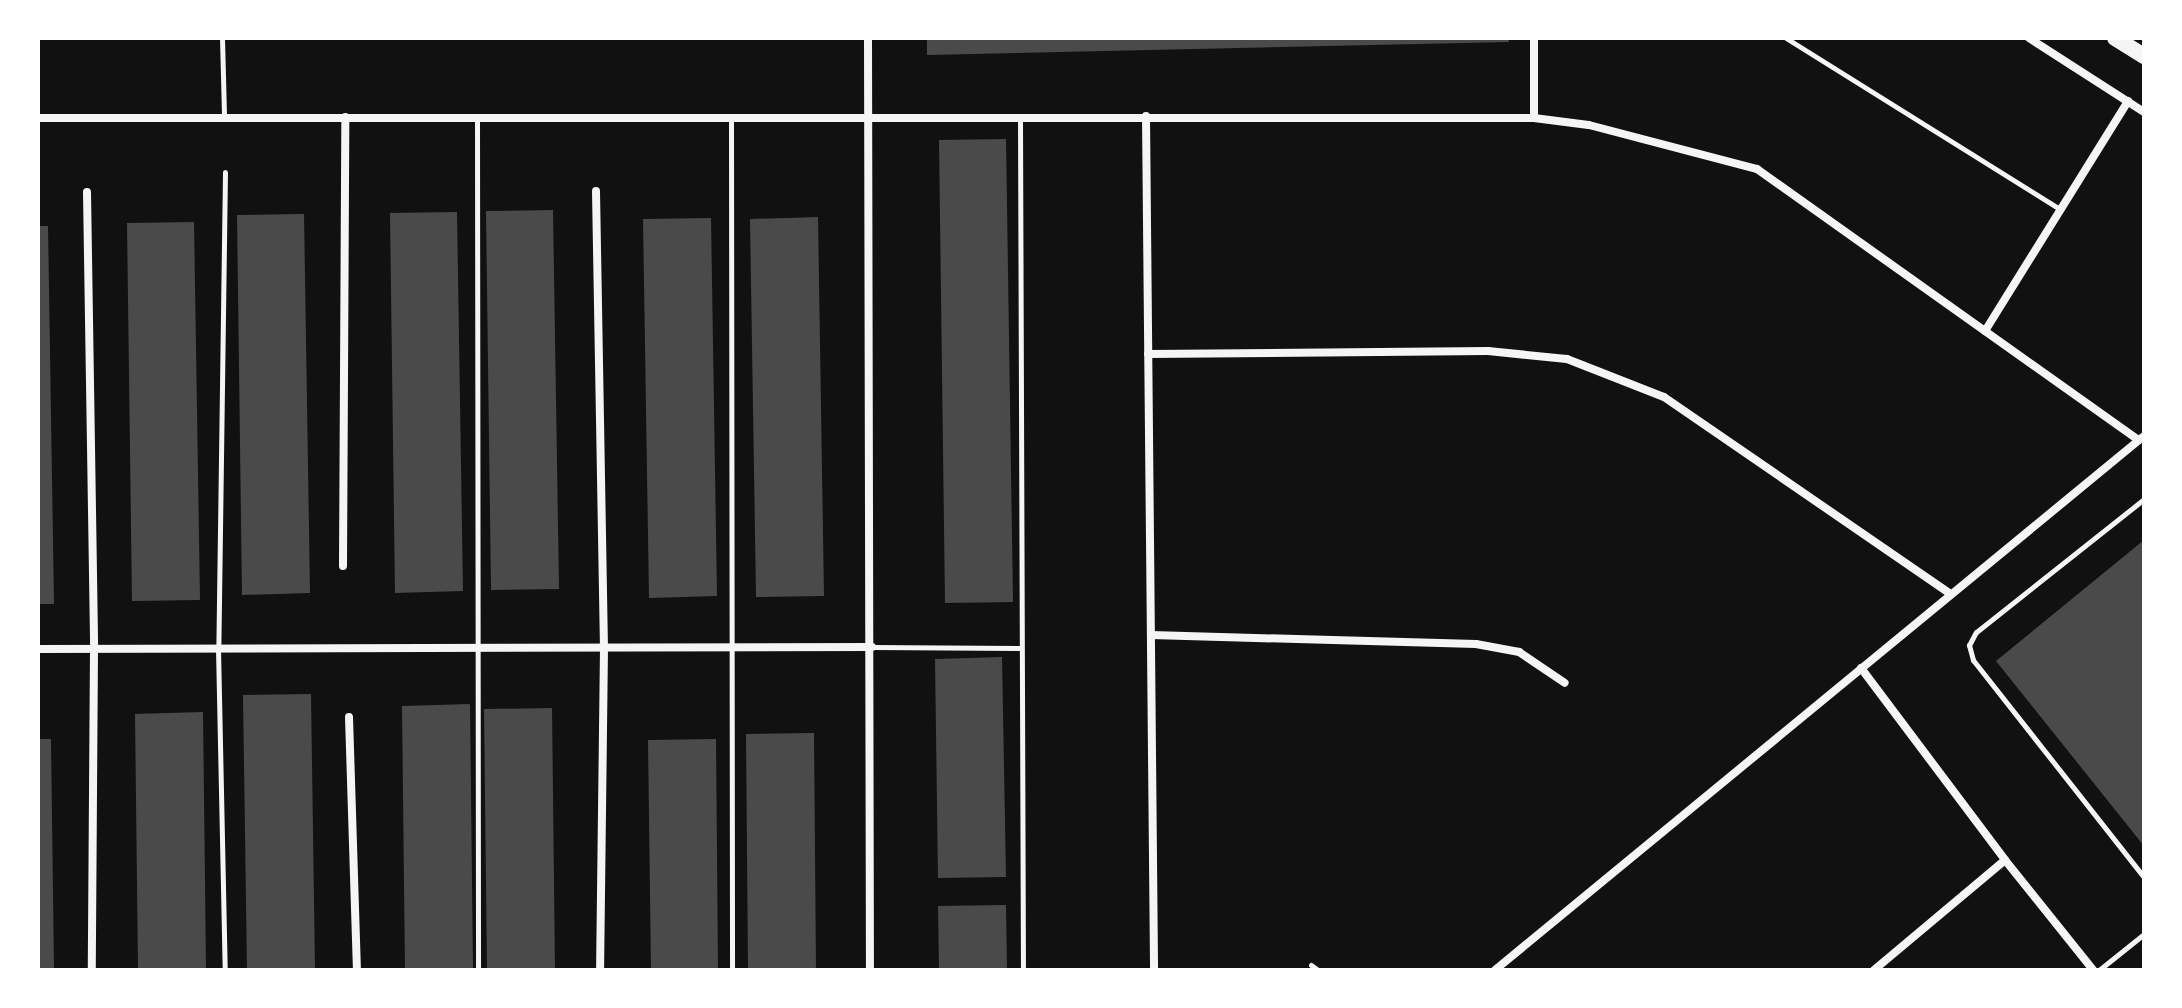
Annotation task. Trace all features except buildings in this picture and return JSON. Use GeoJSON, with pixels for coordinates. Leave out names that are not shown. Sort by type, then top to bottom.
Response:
{"type":"FeatureCollection","features":[{"type":"Feature","properties":{"kind":"main road"},"geometry":{"type":"LineString","coordinates":[[2115,38],[2144,56]]}},
{"type":"Feature","properties":{"kind":"street"},"geometry":{"type":"LineString","coordinates":[[868,38],[871,117],[870,970]]}},
{"type":"Feature","properties":{"kind":"street"},"geometry":{"type":"LineString","coordinates":[[1534,38],[1534,118]]}},
{"type":"Feature","properties":{"kind":"street"},"geometry":{"type":"LineString","coordinates":[[2029,38],[2144,112]]}},
{"type":"Feature","properties":{"kind":"street"},"geometry":{"type":"LineString","coordinates":[[1985,331],[2128,101]]}},
{"type":"Feature","properties":{"kind":"street"},"geometry":{"type":"LineString","coordinates":[[38,118],[1146,116],[1534,118],[1589,125],[1757,169],[2141,438],[1495,970]]}},
{"type":"Feature","properties":{"kind":"street"},"geometry":{"type":"LineString","coordinates":[[1146,116],[1154,970]]}},
{"type":"Feature","properties":{"kind":"street"},"geometry":{"type":"LineString","coordinates":[[343,566],[345,117]]}},
{"type":"Feature","properties":{"kind":"street"},"geometry":{"type":"LineString","coordinates":[[596,191],[604,648],[600,970]]}},
{"type":"Feature","properties":{"kind":"street"},"geometry":{"type":"LineString","coordinates":[[87,192],[94,649],[92,970]]}},
{"type":"Feature","properties":{"kind":"street"},"geometry":{"type":"LineString","coordinates":[[1148,354],[1488,351],[1567,359],[1664,397],[1951,594]]}},
{"type":"Feature","properties":{"kind":"street"},"geometry":{"type":"LineString","coordinates":[[1151,635],[1476,644],[1519,652],[1565,683]]}},
{"type":"Feature","properties":{"kind":"street"},"geometry":{"type":"LineString","coordinates":[[38,649],[872,647]]}},
{"type":"Feature","properties":{"kind":"street"},"geometry":{"type":"LineString","coordinates":[[1861,668],[2005,860],[2096,970]]}},
{"type":"Feature","properties":{"kind":"street"},"geometry":{"type":"LineString","coordinates":[[349,717],[357,970]]}},
{"type":"Feature","properties":{"kind":"street"},"geometry":{"type":"LineString","coordinates":[[1874,970],[2005,860]]}},
{"type":"Feature","properties":{"kind":"lane"},"geometry":{"type":"LineString","coordinates":[[222,38],[224,117]]}},
{"type":"Feature","properties":{"kind":"lane"},"geometry":{"type":"LineString","coordinates":[[1786,38],[2060,209]]}},
{"type":"Feature","properties":{"kind":"lane"},"geometry":{"type":"LineString","coordinates":[[477,116],[478,970]]}},
{"type":"Feature","properties":{"kind":"lane"},"geometry":{"type":"LineString","coordinates":[[731,116],[732,970]]}},
{"type":"Feature","properties":{"kind":"lane"},"geometry":{"type":"LineString","coordinates":[[1020,117],[1023,970]]}},
{"type":"Feature","properties":{"kind":"lane"},"geometry":{"type":"LineString","coordinates":[[225,172],[218,648],[225,970]]}},
{"type":"Feature","properties":{"kind":"lane"},"geometry":{"type":"LineString","coordinates":[[2144,499],[1976,632],[1969,645],[1973,660],[2144,877]]}},
{"type":"Feature","properties":{"kind":"lane"},"geometry":{"type":"LineString","coordinates":[[872,647],[1020,648]]}},
{"type":"Feature","properties":{"kind":"lane"},"geometry":{"type":"LineString","coordinates":[[2096,970],[2144,934]]}},
{"type":"Feature","properties":{"kind":"lane"},"geometry":{"type":"LineString","coordinates":[[1311,965],[1318,970]]}}]}
